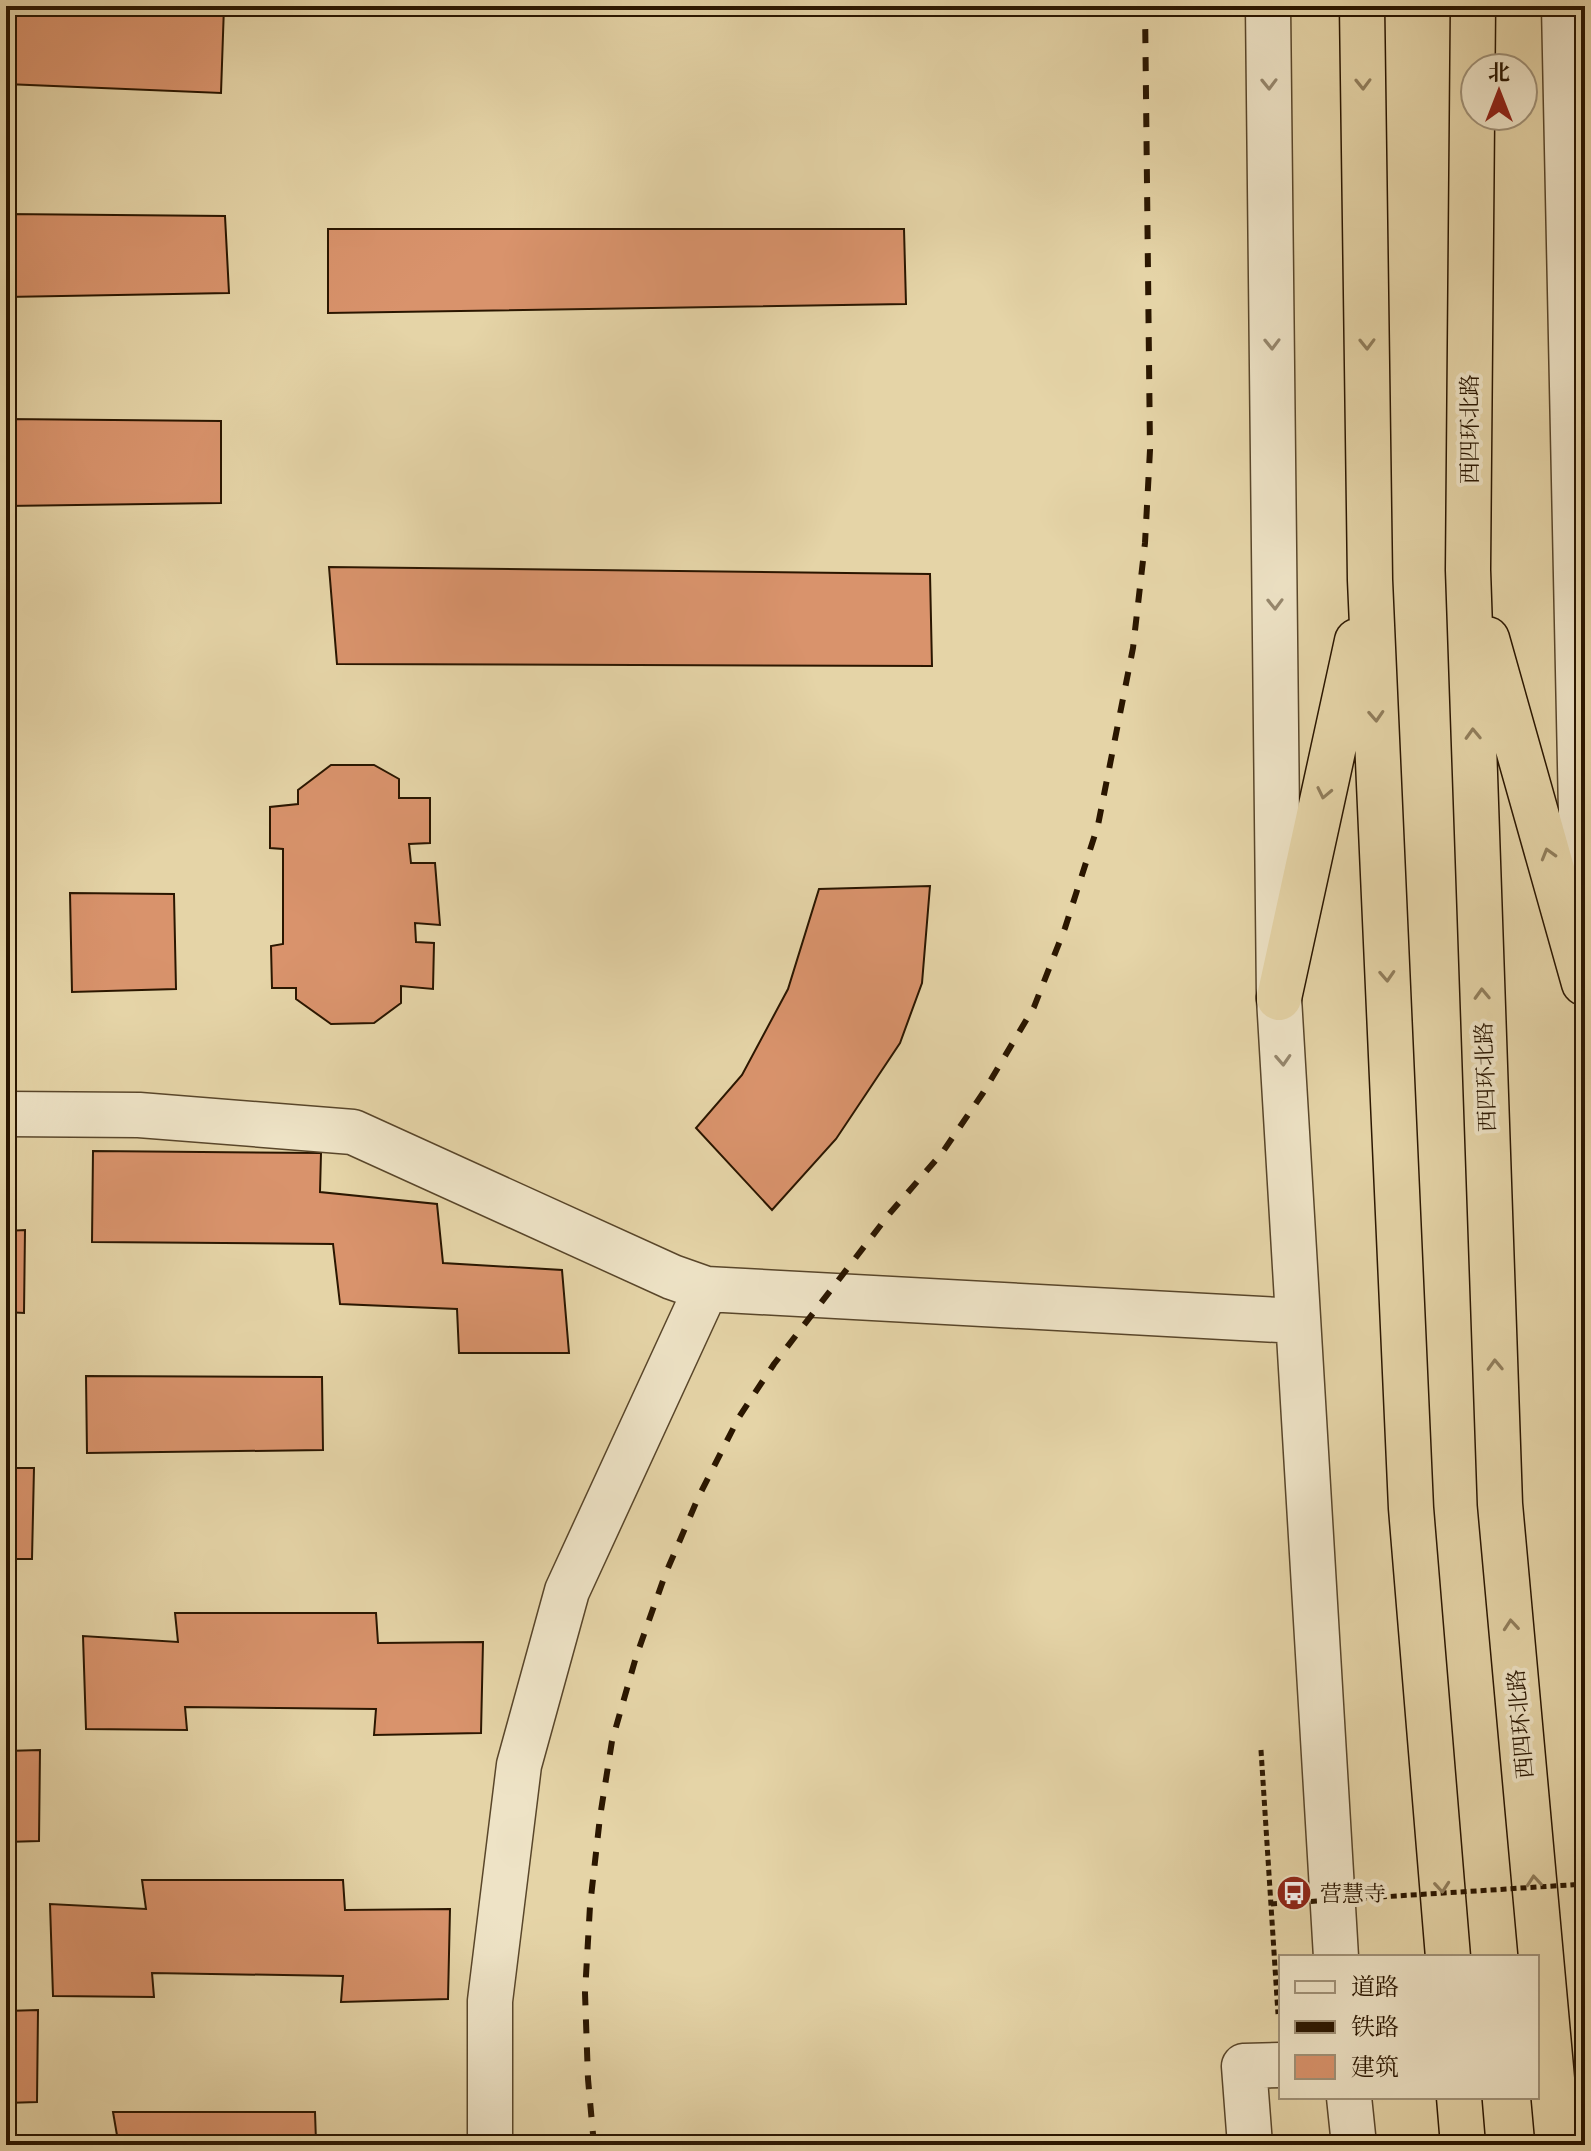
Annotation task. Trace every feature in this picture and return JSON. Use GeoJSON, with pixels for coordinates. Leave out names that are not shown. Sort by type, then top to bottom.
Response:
{"type":"FeatureCollection","features":[{"type":"Feature","properties":{"kind":"highway"},"geometry":{"type":"LineString","coordinates":[[1362,6],[1370,580],[1411,1508],[1448,1955]]}},
{"type":"Feature","properties":{"kind":"highway","name":"西四环北路"},"geometry":{"type":"LineString","coordinates":[[1473,6],[1468,570],[1500,1504],[1558,2145]]}},
{"type":"Feature","properties":{"kind":"highway"},"geometry":{"type":"LineString","coordinates":[[1468,570],[1584,983]]}},
{"type":"Feature","properties":{"kind":"highway"},"geometry":{"type":"LineString","coordinates":[[1279,998],[1370,580]]}},
{"type":"Feature","properties":{"kind":"highway"},"geometry":{"type":"LineString","coordinates":[[1459,2099],[1463,2145]]}},
{"type":"Feature","properties":{"kind":"street"},"geometry":{"type":"LineString","coordinates":[[1268,6],[1279,998],[1336,1955]]}},
{"type":"Feature","properties":{"kind":"street"},"geometry":{"type":"LineString","coordinates":[[1564,6],[1585,1001]]}},
{"type":"Feature","properties":{"kind":"street"},"geometry":{"type":"LineString","coordinates":[[6,1114],[139,1115],[353,1132],[672,1277],[706,1289],[1298,1321]]}},
{"type":"Feature","properties":{"kind":"street"},"geometry":{"type":"LineString","coordinates":[[490,2145],[490,2001],[519,1765],[567,1591],[706,1289]]}},
{"type":"Feature","properties":{"kind":"street"},"geometry":{"type":"LineString","coordinates":[[1250,2145],[1244,2066],[1279,2065]]}},
{"type":"Feature","properties":{"kind":"street"},"geometry":{"type":"LineString","coordinates":[[1349,2099],[1354,2145]]}},
{"type":"Feature","properties":{"kind":"path"},"geometry":{"type":"LineString","coordinates":[[1261,1750],[1278,2014]]}},
{"type":"Feature","properties":{"kind":"path"},"geometry":{"type":"LineString","coordinates":[[1271,1904],[1585,1884]]}},
{"type":"Feature","properties":{"kind":"building"},"geometry":{"type":"Polygon","coordinates":[[[6,6],[224,6],[221,93],[6,84],[6,6]]]}},
{"type":"Feature","properties":{"kind":"building"},"geometry":{"type":"Polygon","coordinates":[[[6,214],[225,216],[229,293],[6,297],[6,214]]]}},
{"type":"Feature","properties":{"kind":"building"},"geometry":{"type":"Polygon","coordinates":[[[328,229],[904,229],[906,304],[328,313],[328,229]]]}},
{"type":"Feature","properties":{"kind":"building"},"geometry":{"type":"Polygon","coordinates":[[[6,419],[221,421],[221,503],[6,506],[6,419]]]}},
{"type":"Feature","properties":{"kind":"building"},"geometry":{"type":"Polygon","coordinates":[[[329,567],[930,574],[932,666],[337,664],[329,567]]]}},
{"type":"Feature","properties":{"kind":"building"},"geometry":{"type":"Polygon","coordinates":[[[331,765],[374,765],[399,779],[399,798],[430,798],[430,843],[409,844],[411,863],[435,863],[440,925],[415,923],[416,942],[434,943],[433,989],[401,986],[401,1003],[374,1023],[331,1024],[296,999],[296,988],[272,988],[271,946],[283,944],[283,849],[270,848],[270,807],[298,804],[298,790],[331,765]]]}},
{"type":"Feature","properties":{"kind":"building"},"geometry":{"type":"Polygon","coordinates":[[[930,886],[922,983],[900,1043],[836,1139],[772,1210],[696,1128],[742,1075],[788,989],[819,889],[930,886]]]}},
{"type":"Feature","properties":{"kind":"building"},"geometry":{"type":"Polygon","coordinates":[[[70,893],[174,894],[176,989],[72,992],[70,893]]]}},
{"type":"Feature","properties":{"kind":"building"},"geometry":{"type":"Polygon","coordinates":[[[6,894],[10,894],[8,976],[6,976],[6,894]]]}},
{"type":"Feature","properties":{"kind":"building"},"geometry":{"type":"Polygon","coordinates":[[[93,1151],[321,1153],[320,1192],[437,1204],[443,1263],[562,1270],[569,1353],[459,1353],[457,1309],[340,1304],[333,1244],[92,1242],[93,1151]]]}},
{"type":"Feature","properties":{"kind":"building"},"geometry":{"type":"Polygon","coordinates":[[[25,1230],[24,1313],[6,1312],[6,1231],[25,1230]]]}},
{"type":"Feature","properties":{"kind":"building"},"geometry":{"type":"Polygon","coordinates":[[[86,1376],[322,1377],[323,1450],[87,1453],[86,1376]]]}},
{"type":"Feature","properties":{"kind":"building"},"geometry":{"type":"Polygon","coordinates":[[[6,1468],[34,1468],[32,1559],[6,1559],[6,1468]]]}},
{"type":"Feature","properties":{"kind":"building"},"geometry":{"type":"Polygon","coordinates":[[[175,1613],[376,1613],[378,1643],[483,1642],[481,1733],[374,1735],[376,1709],[185,1707],[187,1730],[86,1729],[83,1636],[178,1642],[175,1613]]]}},
{"type":"Feature","properties":{"kind":"building"},"geometry":{"type":"Polygon","coordinates":[[[40,1750],[39,1841],[6,1842],[6,1751],[40,1750]]]}},
{"type":"Feature","properties":{"kind":"building"},"geometry":{"type":"Polygon","coordinates":[[[142,1880],[343,1880],[345,1910],[450,1909],[448,1999],[341,2002],[343,1976],[152,1973],[154,1997],[53,1996],[50,1904],[146,1909],[142,1880]]]}},
{"type":"Feature","properties":{"kind":"building"},"geometry":{"type":"Polygon","coordinates":[[[38,2010],[37,2102],[6,2103],[6,2011],[38,2010]]]}},
{"type":"Feature","properties":{"kind":"building"},"geometry":{"type":"Polygon","coordinates":[[[113,2112],[315,2112],[316,2142],[421,2141],[421,2145],[23,2145],[22,2136],[118,2141],[113,2112]]]}},
{"type":"Feature","properties":{"kind":"railway"},"geometry":{"type":"LineString","coordinates":[[594,2145],[585,1993],[590,1906],[600,1817],[612,1741],[636,1657],[665,1575],[698,1498],[739,1417],[774,1364],[890,1213],[942,1153],[983,1093],[1034,1007],[1065,928],[1098,825],[1133,648],[1145,543],[1150,450],[1145,6]]}},
{"type":"Feature","properties":{"kind":"place","name":"营慧寺"},"geometry":{"type":"Point","coordinates":[1294,1893]}}]}
